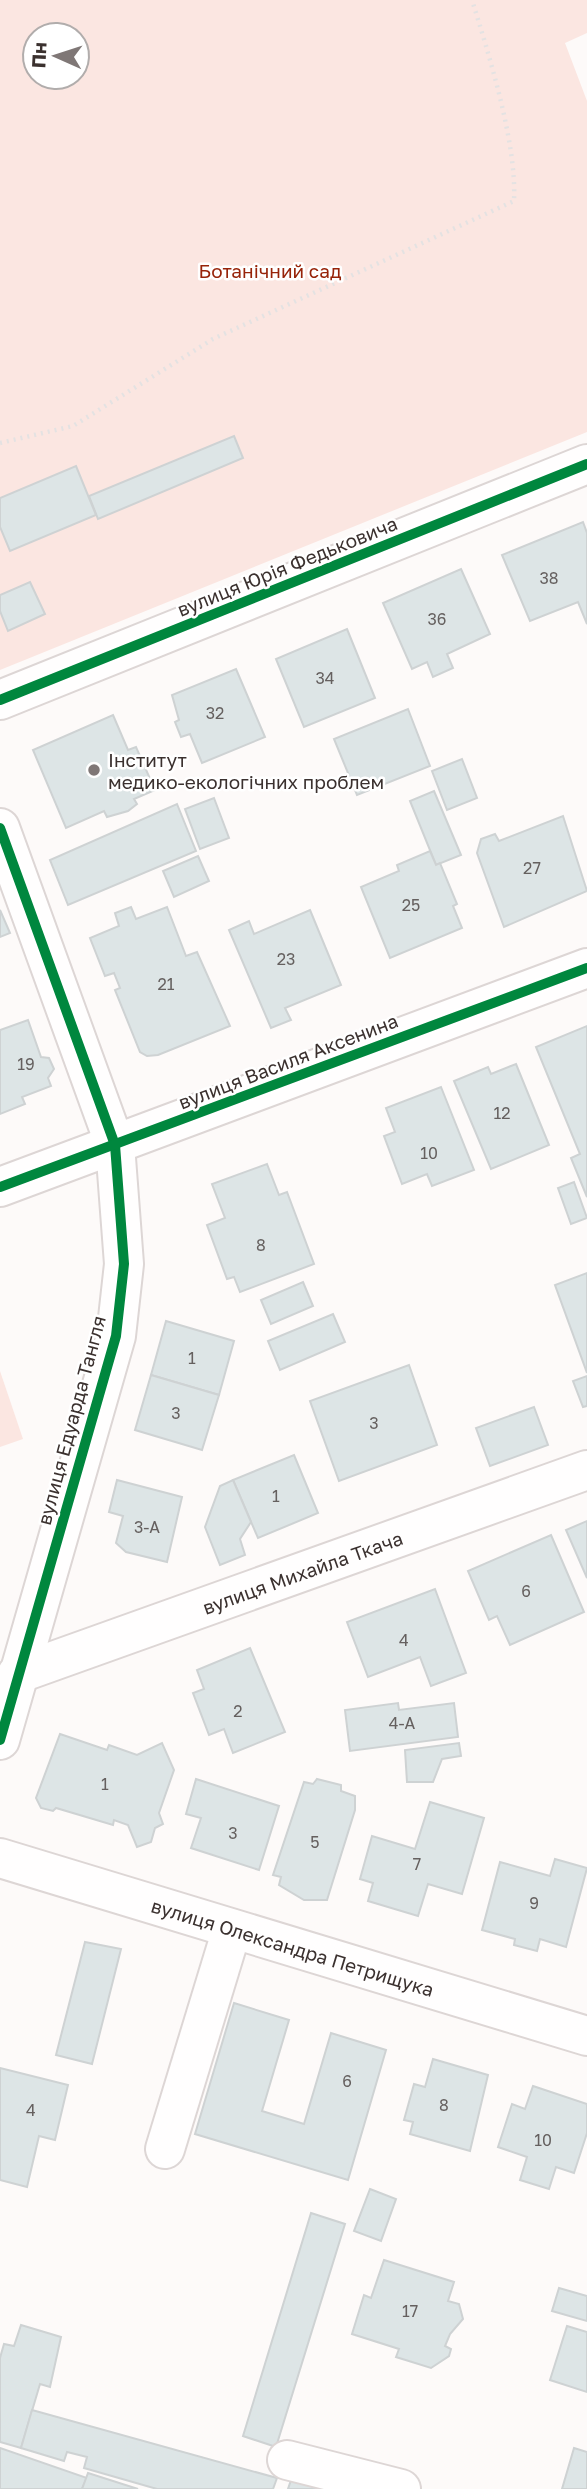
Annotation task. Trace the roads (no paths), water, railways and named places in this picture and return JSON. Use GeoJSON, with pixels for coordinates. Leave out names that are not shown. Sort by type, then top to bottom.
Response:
{"type":"FeatureCollection","features":[{"type":"Feature","properties":{"kind":"street","name":"вулиця Юрія Федьковича"},"geometry":{"type":"LineString","coordinates":[[0,700],[587,464]]}},
{"type":"Feature","properties":{"kind":"street","name":"вулиця Едуарда Тангля"},"geometry":{"type":"LineString","coordinates":[[0,828],[116,1145],[124,1264],[116,1336],[0,1740]]}},
{"type":"Feature","properties":{"kind":"street","name":"вулиця Василя Аксенина"},"geometry":{"type":"LineString","coordinates":[[0,1187],[587,968]]}},
{"type":"Feature","properties":{"kind":"street","name":"вулиця Михайла Ткача"},"geometry":{"type":"LineString","coordinates":[[17,1674],[587,1470]]}},
{"type":"Feature","properties":{"kind":"street","name":"вулиця Олександра Петрищука"},"geometry":{"type":"LineString","coordinates":[[0,1858],[587,2036]]}},
{"type":"Feature","properties":{"kind":"street"},"geometry":{"type":"LineString","coordinates":[[165,2149],[232,1928]]}},
{"type":"Feature","properties":{"kind":"street"},"geometry":{"type":"LineString","coordinates":[[287,2460],[401,2489]]}},
{"type":"Feature","properties":{"kind":"place","name":"Інститут медико-екологічних проблем"},"geometry":{"type":"Point","coordinates":[94,770]}},
{"type":"Feature","properties":{"kind":"park label","name":"Ботанічний сад"},"geometry":{"type":"Point","coordinates":[270,270]}}]}
